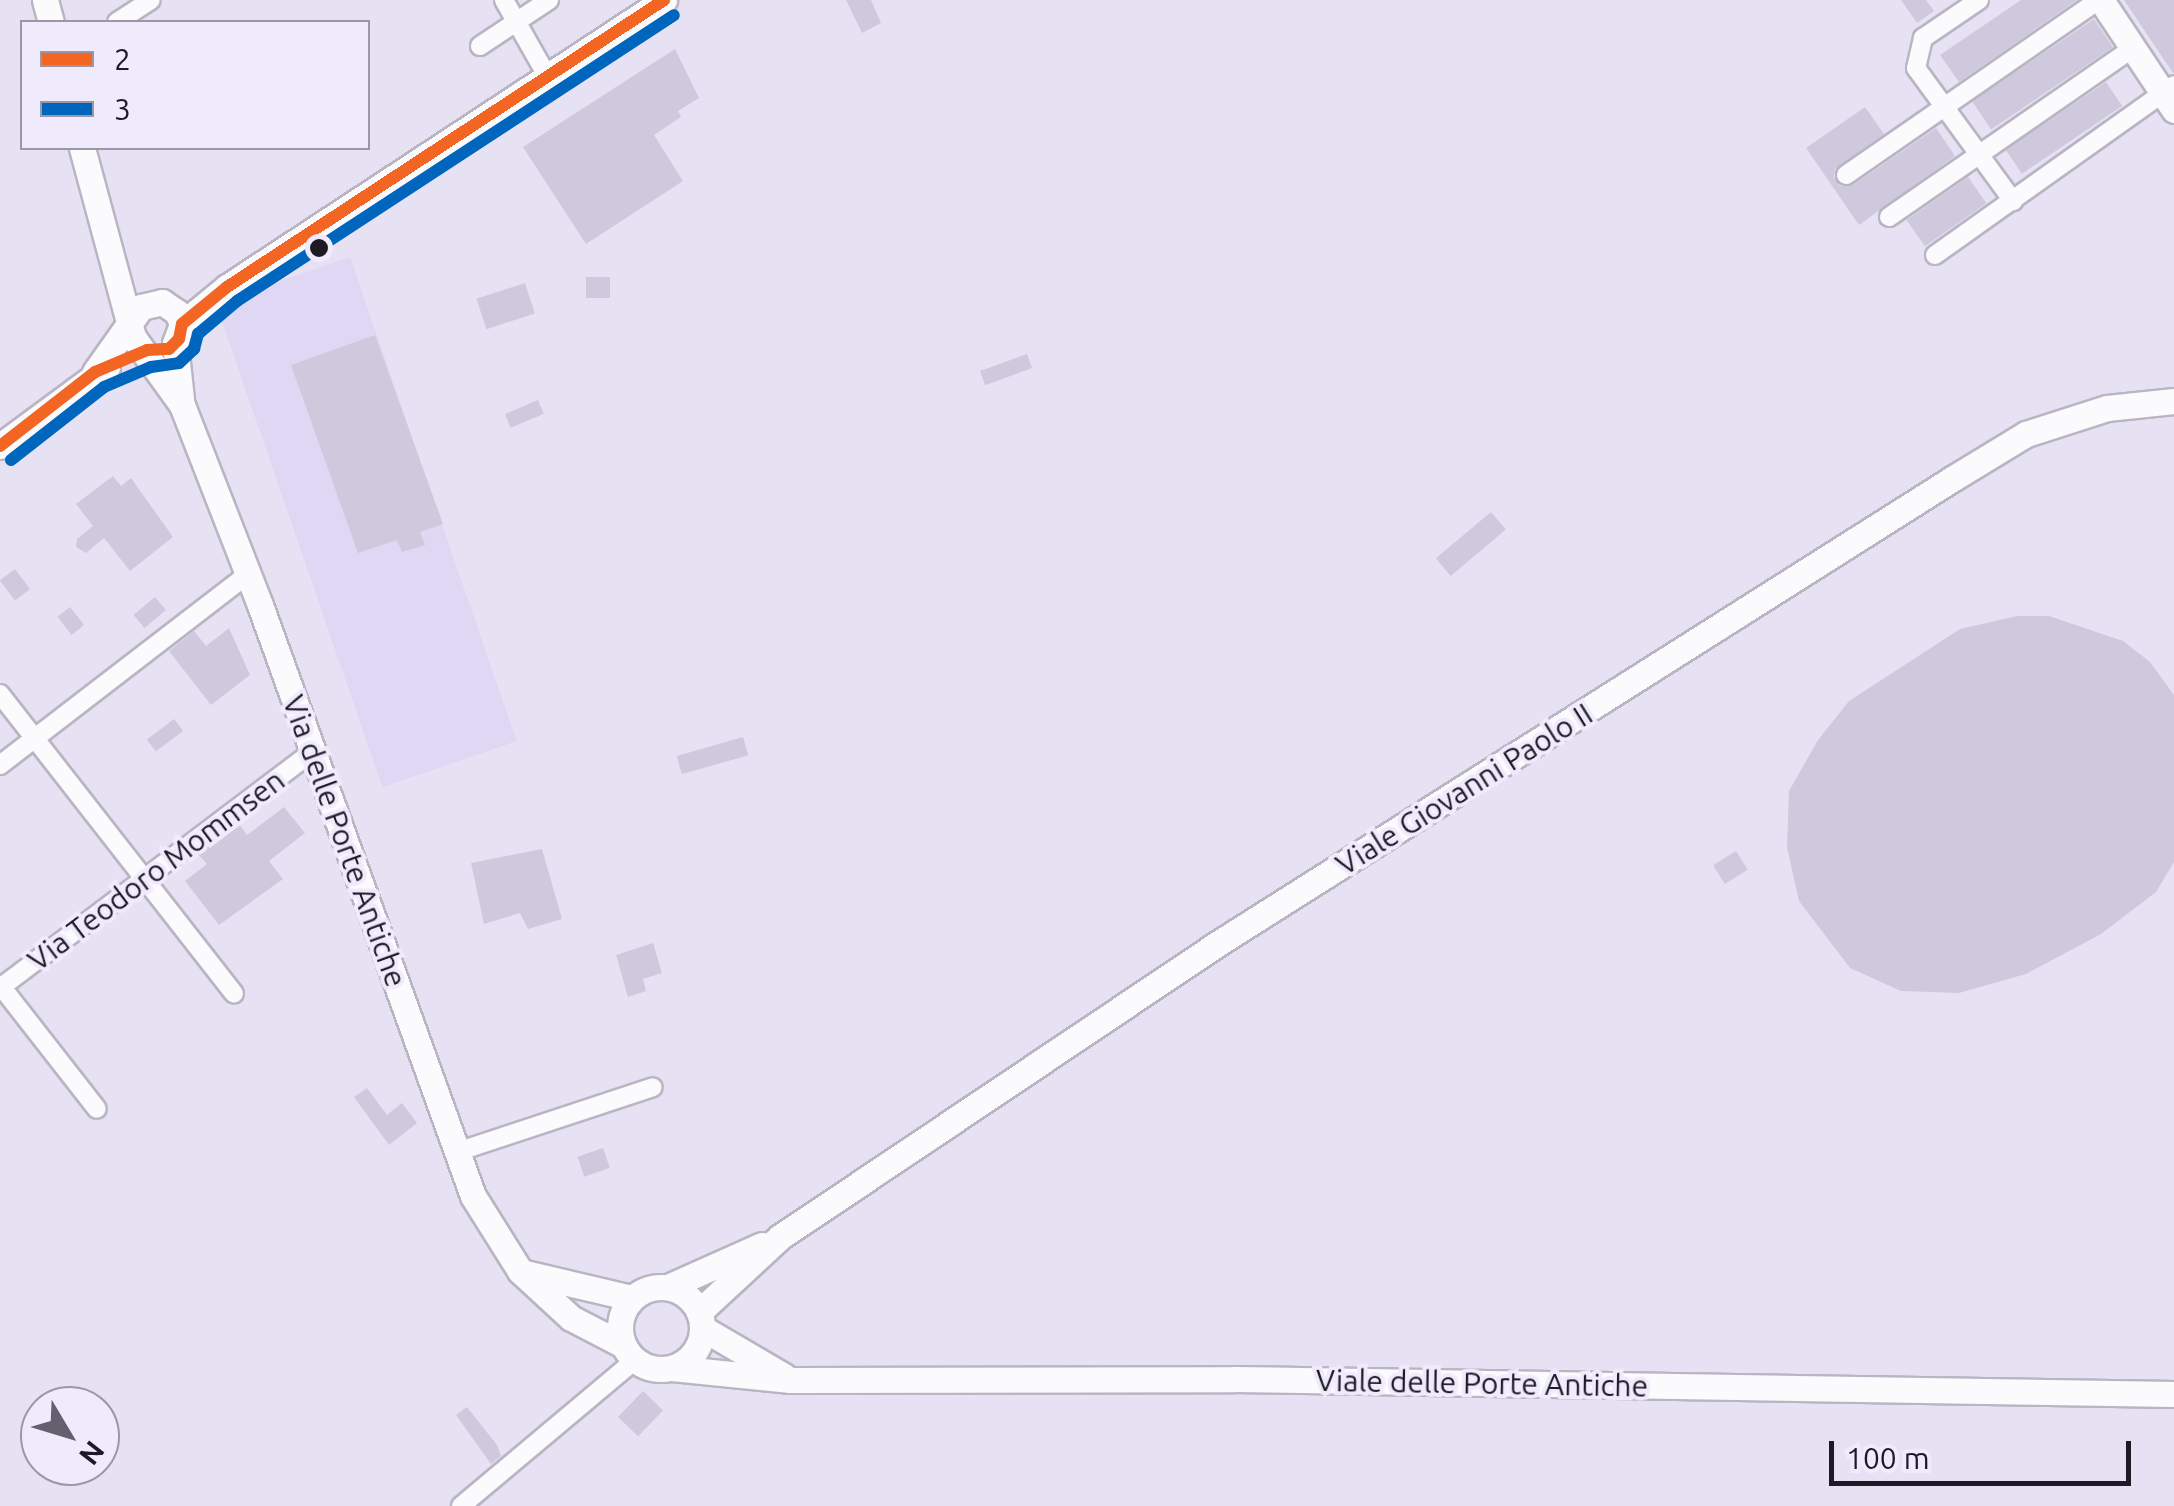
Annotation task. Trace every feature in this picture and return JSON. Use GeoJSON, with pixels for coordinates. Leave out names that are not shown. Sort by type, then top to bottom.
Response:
{"type":"FeatureCollection","features":[{"type":"Feature","properties":{"kind":"main road"},"geometry":{"type":"LineString","coordinates":[[0,446],[95,372],[147,350],[161,352],[170,318],[227,287],[664,0]]}},
{"type":"Feature","properties":{"kind":"main road"},"geometry":{"type":"LineString","coordinates":[[2100,0],[2171,97]]}},
{"type":"Feature","properties":{"kind":"main road"},"geometry":{"type":"LineString","coordinates":[[82,150],[109,260],[136,341],[147,350],[182,405]]}},
{"type":"Feature","properties":{"kind":"main road"},"geometry":{"type":"LineString","coordinates":[[109,260],[170,318],[182,405]]}},
{"type":"Feature","properties":{"kind":"main road"},"geometry":{"type":"LineString","coordinates":[[95,372],[140,307],[170,318]]}},
{"type":"Feature","properties":{"kind":"main road","name":"Viale Giovanni Paolo II"},"geometry":{"type":"LineString","coordinates":[[780,1237],[1217,944],[2026,434],[2107,408],[2174,401]]}},
{"type":"Feature","properties":{"kind":"main road","name":"Via delle Porte Antiche"},"geometry":{"type":"LineString","coordinates":[[182,405],[248,574],[473,1196],[520,1272],[570,1318],[629,1353]]}},
{"type":"Feature","properties":{"kind":"main road"},"geometry":{"type":"LineString","coordinates":[[780,1237],[701,1320],[695,1350],[672,1368],[652,1368],[629,1353],[620,1323],[632,1298],[650,1288],[668,1287],[780,1237]]}},
{"type":"Feature","properties":{"kind":"main road"},"geometry":{"type":"LineString","coordinates":[[520,1272],[632,1298]]}},
{"type":"Feature","properties":{"kind":"main road"},"geometry":{"type":"LineString","coordinates":[[668,1287],[684,1294],[701,1320],[790,1380]]}},
{"type":"Feature","properties":{"kind":"main road","name":"Viale delle Porte Antiche"},"geometry":{"type":"LineString","coordinates":[[672,1368],[790,1380],[1234,1379],[2174,1394]]}},
{"type":"Feature","properties":{"kind":"street"},"geometry":{"type":"LineString","coordinates":[[120,20],[151,0]]}},
{"type":"Feature","properties":{"kind":"street"},"geometry":{"type":"LineString","coordinates":[[504,0],[546,74]]}},
{"type":"Feature","properties":{"kind":"street"},"geometry":{"type":"LineString","coordinates":[[480,46],[549,0]]}},
{"type":"Feature","properties":{"kind":"street"},"geometry":{"type":"LineString","coordinates":[[1979,0],[1924,38],[1916,68],[2013,201]]}},
{"type":"Feature","properties":{"kind":"street"},"geometry":{"type":"LineString","coordinates":[[1846,175],[2100,0]]}},
{"type":"Feature","properties":{"kind":"street"},"geometry":{"type":"LineString","coordinates":[[1889,217],[2133,48]]}},
{"type":"Feature","properties":{"kind":"street"},"geometry":{"type":"LineString","coordinates":[[1935,255],[2171,97]]}},
{"type":"Feature","properties":{"kind":"street"},"geometry":{"type":"LineString","coordinates":[[0,765],[248,574]]}},
{"type":"Feature","properties":{"kind":"street"},"geometry":{"type":"LineString","coordinates":[[0,694],[234,994]]}},
{"type":"Feature","properties":{"kind":"street","name":"Via Teodoro Mommsen"},"geometry":{"type":"LineString","coordinates":[[1,987],[313,751]]}},
{"type":"Feature","properties":{"kind":"street"},"geometry":{"type":"LineString","coordinates":[[1,987],[97,1110]]}},
{"type":"Feature","properties":{"kind":"street"},"geometry":{"type":"LineString","coordinates":[[457,1152],[652,1087]]}},
{"type":"Feature","properties":{"kind":"street"},"geometry":{"type":"LineString","coordinates":[[462,1506],[629,1353]]}},
{"type":"Feature","properties":{"kind":"shaded area"},"geometry":{"type":"Polygon","coordinates":[[[350,257],[517,741],[382,787],[216,303],[350,257]]]}},
{"type":"Feature","properties":{"kind":"building"},"geometry":{"type":"Polygon","coordinates":[[[846,0],[871,0],[881,23],[862,33],[846,0]]]}},
{"type":"Feature","properties":{"kind":"building"},"geometry":{"type":"Polygon","coordinates":[[[1901,0],[1926,0],[1934,11],[1917,23],[1901,0]]]}},
{"type":"Feature","properties":{"kind":"building"},"geometry":{"type":"Polygon","coordinates":[[[2021,0],[2077,0],[1959,82],[1940,55],[2021,0]]]}},
{"type":"Feature","properties":{"kind":"building"},"geometry":{"type":"Polygon","coordinates":[[[2124,0],[2174,0],[2174,73],[2173,73],[2124,0]]]}},
{"type":"Feature","properties":{"kind":"building"},"geometry":{"type":"Polygon","coordinates":[[[2094,19],[2113,47],[1991,129],[1972,101],[2094,19]]]}},
{"type":"Feature","properties":{"kind":"building"},"geometry":{"type":"Polygon","coordinates":[[[675,49],[699,98],[678,111],[681,117],[654,135],[683,181],[586,244],[523,147],[675,49]]]}},
{"type":"Feature","properties":{"kind":"building"},"geometry":{"type":"Polygon","coordinates":[[[2106,82],[2122,106],[2022,174],[2006,150],[2106,82]]]}},
{"type":"Feature","properties":{"kind":"building"},"geometry":{"type":"Polygon","coordinates":[[[1865,107],[1884,134],[1835,169],[1834,177],[1840,186],[1853,185],[1936,128],[1955,156],[1859,225],[1806,148],[1865,107]]]}},
{"type":"Feature","properties":{"kind":"building"},"geometry":{"type":"Polygon","coordinates":[[[1968,177],[1986,203],[1925,246],[1907,220],[1968,177]]]}},
{"type":"Feature","properties":{"kind":"building"},"geometry":{"type":"Polygon","coordinates":[[[586,277],[610,277],[610,298],[586,298],[586,277]]]}},
{"type":"Feature","properties":{"kind":"building"},"geometry":{"type":"Polygon","coordinates":[[[525,283],[535,313],[486,329],[476,299],[525,283]]]}},
{"type":"Feature","properties":{"kind":"building"},"geometry":{"type":"Polygon","coordinates":[[[375,335],[443,524],[420,532],[425,545],[402,552],[397,540],[358,553],[291,365],[375,335]]]}},
{"type":"Feature","properties":{"kind":"building"},"geometry":{"type":"Polygon","coordinates":[[[1027,354],[1032,368],[985,385],[980,371],[1027,354]]]}},
{"type":"Feature","properties":{"kind":"building"},"geometry":{"type":"Polygon","coordinates":[[[538,400],[544,414],[511,428],[505,414],[538,400]]]}},
{"type":"Feature","properties":{"kind":"building"},"geometry":{"type":"Polygon","coordinates":[[[113,476],[121,486],[131,478],[173,537],[130,571],[104,538],[86,553],[76,547],[77,539],[93,526],[76,504],[113,476]]]}},
{"type":"Feature","properties":{"kind":"building"},"geometry":{"type":"Polygon","coordinates":[[[1491,512],[1506,530],[1451,576],[1436,558],[1491,512]]]}},
{"type":"Feature","properties":{"kind":"building"},"geometry":{"type":"Polygon","coordinates":[[[15,569],[30,589],[15,600],[0,580],[15,569]]]}},
{"type":"Feature","properties":{"kind":"building"},"geometry":{"type":"Polygon","coordinates":[[[155,597],[166,610],[144,628],[134,615],[155,597]]]}},
{"type":"Feature","properties":{"kind":"building"},"geometry":{"type":"Polygon","coordinates":[[[70,607],[84,625],[72,635],[57,617],[70,607]]]}},
{"type":"Feature","properties":{"kind":"building"},"geometry":{"type":"Polygon","coordinates":[[[2017,616],[2049,616],[2123,641],[2150,662],[2174,695],[2174,862],[2156,892],[2101,934],[2026,974],[1959,993],[1901,991],[1850,968],[1799,901],[1787,847],[1789,791],[1818,740],[1849,701],[1960,629],[2017,616]]]}},
{"type":"Feature","properties":{"kind":"building"},"geometry":{"type":"Polygon","coordinates":[[[229,628],[250,675],[211,705],[169,651],[194,631],[206,646],[229,628]]]}},
{"type":"Feature","properties":{"kind":"building"},"geometry":{"type":"Polygon","coordinates":[[[174,719],[183,731],[156,751],[147,739],[174,719]]]}},
{"type":"Feature","properties":{"kind":"building"},"geometry":{"type":"Polygon","coordinates":[[[743,737],[748,755],[682,774],[677,756],[743,737]]]}},
{"type":"Feature","properties":{"kind":"building"},"geometry":{"type":"Polygon","coordinates":[[[284,807],[305,833],[269,861],[283,879],[219,925],[185,881],[207,864],[198,854],[238,823],[247,835],[284,807]]]}},
{"type":"Feature","properties":{"kind":"building"},"geometry":{"type":"Polygon","coordinates":[[[542,849],[562,919],[528,929],[520,913],[484,924],[471,863],[542,849]]]}},
{"type":"Feature","properties":{"kind":"building"},"geometry":{"type":"Polygon","coordinates":[[[1736,851],[1748,870],[1725,884],[1713,865],[1736,851]]]}},
{"type":"Feature","properties":{"kind":"building"},"geometry":{"type":"Polygon","coordinates":[[[653,943],[662,973],[643,979],[646,991],[628,997],[616,955],[653,943]]]}},
{"type":"Feature","properties":{"kind":"building"},"geometry":{"type":"Polygon","coordinates":[[[367,1088],[387,1115],[402,1103],[417,1123],[389,1145],[354,1097],[367,1088]]]}},
{"type":"Feature","properties":{"kind":"building"},"geometry":{"type":"Polygon","coordinates":[[[603,1148],[610,1168],[584,1177],[577,1157],[603,1148]]]}},
{"type":"Feature","properties":{"kind":"building"},"geometry":{"type":"Polygon","coordinates":[[[643,1391],[663,1410],[638,1436],[618,1417],[643,1391]]]}},
{"type":"Feature","properties":{"kind":"building"},"geometry":{"type":"Polygon","coordinates":[[[467,1407],[497,1445],[501,1456],[491,1464],[456,1415],[467,1407]]]}},
{"type":"Feature","properties":{"kind":"transit line","name":"2"},"geometry":{"type":"LineString","coordinates":[[0,446],[95,372],[147,350],[169,349],[179,339],[182,324],[227,287],[664,0]]}},
{"type":"Feature","properties":{"kind":"transit line","name":"3"},"geometry":{"type":"LineString","coordinates":[[11,460],[104,387],[151,367],[179,363],[194,349],[198,334],[237,301],[674,15]]}}]}
